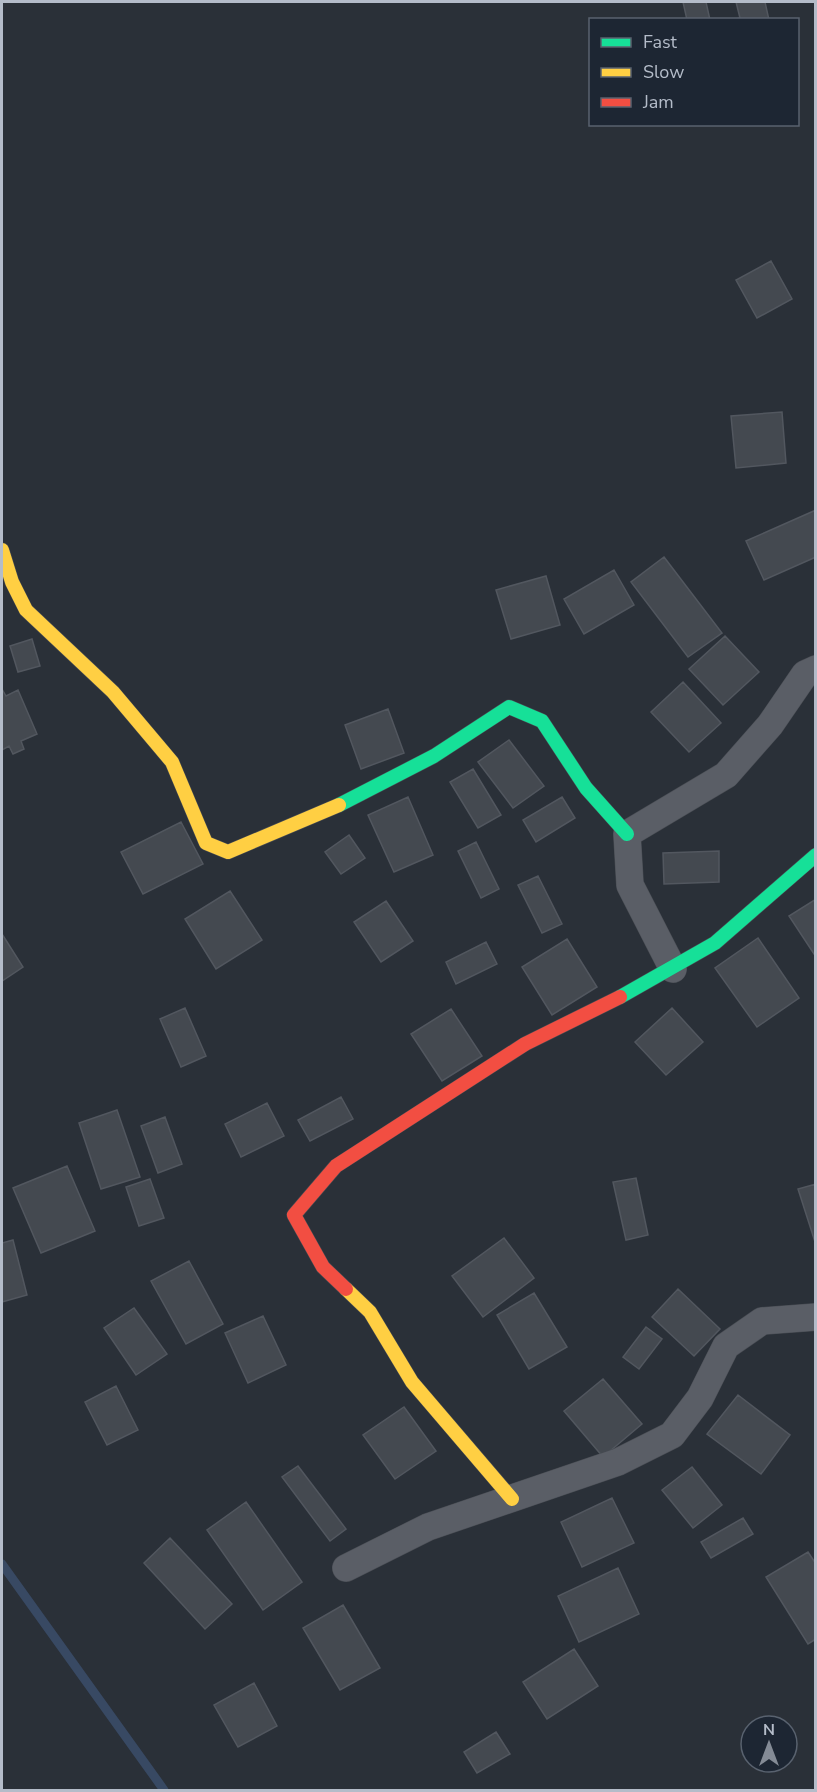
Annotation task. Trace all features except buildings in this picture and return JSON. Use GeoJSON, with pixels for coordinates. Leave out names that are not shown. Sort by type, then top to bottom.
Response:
{"type":"FeatureCollection","features":[{"type":"Feature","properties":{"kind":"street"},"geometry":{"type":"LineString","coordinates":[[2,549],[12,582],[26,610],[113,692],[172,762],[206,843],[228,852],[348,801],[434,756],[509,707],[542,721],[586,788],[627,834],[630,885],[673,969]]}},
{"type":"Feature","properties":{"kind":"street"},"geometry":{"type":"LineString","coordinates":[[627,834],[726,775],[770,726],[805,674],[816,669]]}},
{"type":"Feature","properties":{"kind":"street"},"geometry":{"type":"LineString","coordinates":[[512,1498],[412,1382],[370,1312],[323,1267],[294,1215],[336,1166],[525,1044],[673,969],[715,943],[816,855]]}},
{"type":"Feature","properties":{"kind":"street"},"geometry":{"type":"LineString","coordinates":[[346,1568],[428,1527],[618,1462],[672,1435],[700,1398],[726,1346],[762,1321],[816,1317]]}},
{"type":"Feature","properties":{"kind":"waterway"},"geometry":{"type":"LineString","coordinates":[[2,1564],[164,1790]]}},
{"type":"Feature","properties":{"kind":"traffic: fast"},"geometry":{"type":"LineString","coordinates":[[339,805],[434,756],[509,707],[542,721],[586,788],[627,834]]}},
{"type":"Feature","properties":{"kind":"traffic: fast"},"geometry":{"type":"LineString","coordinates":[[620,997],[715,943],[816,855]]}},
{"type":"Feature","properties":{"kind":"traffic: slow"},"geometry":{"type":"LineString","coordinates":[[2,550],[12,582],[26,610],[113,692],[172,762],[206,843],[228,852],[339,805]]}},
{"type":"Feature","properties":{"kind":"traffic: slow"},"geometry":{"type":"LineString","coordinates":[[346,1289],[370,1312],[412,1382],[512,1499]]}},
{"type":"Feature","properties":{"kind":"traffic: jam"},"geometry":{"type":"LineString","coordinates":[[346,1289],[323,1267],[294,1215],[336,1166],[525,1044],[620,997]]}}]}
